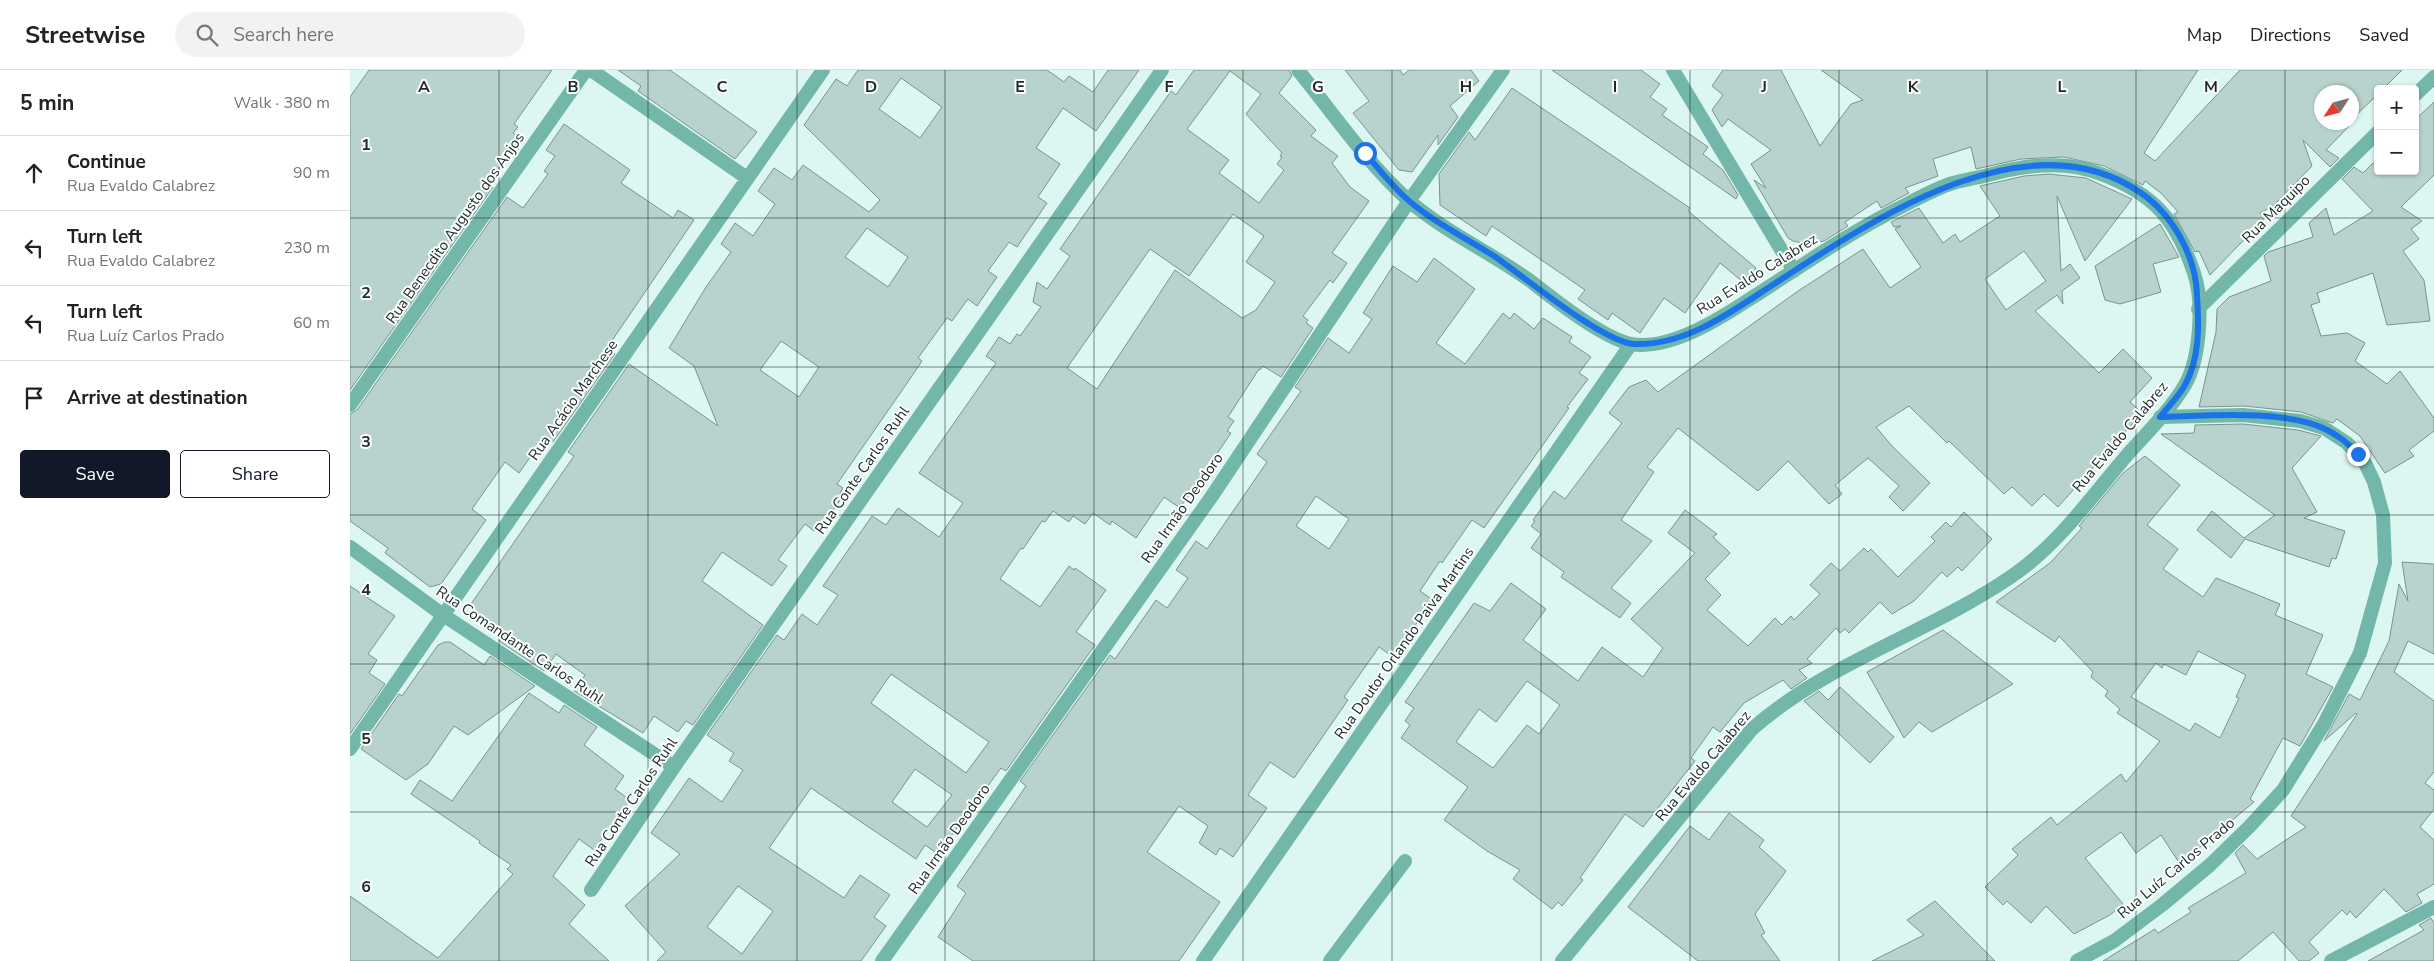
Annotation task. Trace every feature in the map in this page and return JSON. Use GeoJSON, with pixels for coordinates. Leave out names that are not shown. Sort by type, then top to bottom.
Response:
{"type":"FeatureCollection","features":[{"type":"Feature","properties":{"kind":"street","name":"Rua Benecdito Augusto dos Anjos"},"geometry":{"type":"LineString","coordinates":[[350,405],[586,70]]}},
{"type":"Feature","properties":{"kind":"street"},"geometry":{"type":"LineString","coordinates":[[591,70],[747,178]]}},
{"type":"Feature","properties":{"kind":"street","name":"Rua Acácio Marchese"},"geometry":{"type":"LineString","coordinates":[[350,749],[823,70]]}},
{"type":"Feature","properties":{"kind":"street","name":"Rua Conte Carlos Ruhl"},"geometry":{"type":"LineString","coordinates":[[591,890],[674,767],[1162,70]]}},
{"type":"Feature","properties":{"kind":"street","name":"Rua Evaldo Calabrez"},"geometry":{"type":"LineString","coordinates":[[1298,70],[1365,153],[1409,201],[1609,335],[1631,344],[1665,341],[1713,323],[1862,227],[1951,184],[2010,170],[2047,165],[2084,168],[2127,183],[2154,202],[2176,229],[2197,281],[2197,352],[2185,385],[2160,417],[2040,555],[2013,576],[1965,605],[1892,641],[1790,699],[1752,729],[1562,961]]}},
{"type":"Feature","properties":{"kind":"street","name":"Rua Irmão Deodoro"},"geometry":{"type":"LineString","coordinates":[[882,961],[1212,496],[1409,201],[1503,70]]}},
{"type":"Feature","properties":{"kind":"street"},"geometry":{"type":"LineString","coordinates":[[1673,70],[1794,271]]}},
{"type":"Feature","properties":{"kind":"street"},"geometry":{"type":"LineString","coordinates":[[2419,91],[2434,77]]}},
{"type":"Feature","properties":{"kind":"street","name":"Rua Maquipo"},"geometry":{"type":"LineString","coordinates":[[2198,309],[2374,136]]}},
{"type":"Feature","properties":{"kind":"street","name":"Rua Doutor Orlando Paiva Martins"},"geometry":{"type":"LineString","coordinates":[[1204,961],[1631,344]]}},
{"type":"Feature","properties":{"kind":"street","name":"Rua Luíz Carlos Prado"},"geometry":{"type":"LineString","coordinates":[[2077,961],[2114,941],[2162,905],[2210,865],[2249,828],[2283,790],[2324,724],[2360,653],[2385,563],[2384,515],[2374,482],[2358,454],[2324,428],[2300,421],[2243,415],[2160,417]]}},
{"type":"Feature","properties":{"kind":"street","name":"Rua Comandante Carlos Ruhl"},"geometry":{"type":"LineString","coordinates":[[350,546],[443,615],[674,767]]}},
{"type":"Feature","properties":{"kind":"street"},"geometry":{"type":"LineString","coordinates":[[1330,961],[1405,861]]}},
{"type":"Feature","properties":{"kind":"street"},"geometry":{"type":"LineString","coordinates":[[2331,961],[2434,907]]}},
{"type":"Feature","properties":{"kind":"building"},"geometry":{"type":"Polygon","coordinates":[[[369,70],[552,70],[514,124],[518,127],[513,133],[520,138],[489,184],[493,187],[350,390],[350,97],[369,70]]]}},
{"type":"Feature","properties":{"kind":"building"},"geometry":{"type":"Polygon","coordinates":[[[618,70],[670,70],[757,132],[735,159],[638,91],[641,86],[618,70]]]}},
{"type":"Feature","properties":{"kind":"building"},"geometry":{"type":"Polygon","coordinates":[[[858,70],[1047,70],[1064,82],[1069,76],[1093,92],[1108,70],[1139,70],[1096,131],[1063,108],[1036,148],[1060,164],[1038,197],[1047,203],[1017,247],[1009,242],[988,271],[997,277],[977,306],[968,299],[952,321],[947,318],[918,358],[922,361],[837,484],[843,488],[840,493],[844,495],[825,521],[823,519],[814,531],[805,524],[778,560],[787,566],[772,586],[722,552],[702,581],[763,625],[693,725],[686,721],[678,732],[654,716],[643,733],[574,691],[585,675],[556,654],[544,671],[499,641],[503,635],[475,613],[471,604],[574,456],[568,452],[629,364],[718,426],[694,366],[669,348],[706,287],[731,252],[721,244],[735,223],[753,236],[775,204],[758,191],[774,168],[792,180],[803,165],[869,212],[880,200],[804,125],[836,79],[847,86],[858,70]],[[901,78],[879,109],[920,138],[942,107],[901,78]],[[867,228],[845,257],[888,287],[908,257],[867,228]],[[781,341],[760,370],[799,397],[819,367],[781,341]]]}},
{"type":"Feature","properties":{"kind":"building"},"geometry":{"type":"Polygon","coordinates":[[[1194,70],[1289,70],[1292,76],[1279,93],[1316,130],[1311,136],[1338,156],[1332,163],[1350,187],[1369,201],[1332,253],[1347,263],[1333,283],[1330,280],[1303,316],[1308,320],[1306,323],[1313,328],[1281,377],[1263,366],[1259,369],[1228,417],[1234,421],[1227,431],[1231,433],[1180,508],[1164,497],[1136,538],[1112,521],[1110,525],[1093,513],[1085,524],[1073,516],[1069,522],[1053,511],[1045,522],[1042,521],[1023,549],[1021,548],[1000,579],[1040,607],[1069,566],[1074,570],[1075,568],[1106,590],[1076,632],[1095,645],[1006,771],[1001,768],[938,854],[925,845],[916,859],[811,788],[769,848],[844,898],[860,875],[890,895],[874,917],[886,926],[861,961],[657,961],[666,952],[625,906],[680,854],[651,833],[689,778],[722,802],[743,770],[729,761],[734,753],[707,735],[777,635],[784,640],[802,614],[817,625],[838,595],[823,586],[872,516],[886,525],[898,508],[939,537],[963,503],[919,473],[996,363],[986,356],[999,337],[1010,344],[1017,334],[1020,336],[1041,307],[1033,302],[1037,282],[1047,289],[1070,256],[1060,249],[1171,91],[1176,95],[1194,70]],[[1230,71],[1187,129],[1229,160],[1219,173],[1259,203],[1284,170],[1277,164],[1282,157],[1280,156],[1282,153],[1246,114],[1261,94],[1230,71]],[[1233,214],[1189,276],[1150,249],[1067,368],[1097,389],[1175,270],[1242,318],[1256,310],[1275,282],[1246,262],[1264,236],[1233,214]],[[891,674],[871,703],[966,773],[989,742],[891,674]],[[915,769],[892,802],[927,827],[952,795],[915,769]],[[738,886],[707,927],[742,954],[773,911],[738,886]]]}},
{"type":"Feature","properties":{"kind":"building"},"geometry":{"type":"Polygon","coordinates":[[[1345,70],[1400,70],[1403,75],[1409,70],[1471,70],[1479,81],[1450,106],[1458,117],[1438,145],[1438,135],[1412,172],[1399,170],[1353,113],[1369,101],[1345,70]]]}},
{"type":"Feature","properties":{"kind":"building"},"geometry":{"type":"Polygon","coordinates":[[[1552,70],[1641,70],[1660,84],[1650,97],[1667,109],[1662,115],[1708,147],[1703,154],[1723,170],[1738,195],[1736,199],[1552,70]]]}},
{"type":"Feature","properties":{"kind":"building"},"geometry":{"type":"Polygon","coordinates":[[[1723,70],[1781,70],[1820,146],[1851,104],[1863,100],[1821,70],[2198,70],[2144,153],[2155,161],[2240,70],[2402,70],[2387,85],[2374,85],[2374,98],[2359,112],[2359,85],[2314,85],[2314,130],[2345,130],[2326,150],[2339,158],[2330,167],[2303,140],[2312,166],[2274,205],[2260,213],[2265,218],[2210,275],[2199,251],[2195,252],[2174,214],[2178,212],[2161,193],[2145,181],[2143,185],[2104,166],[2064,157],[2021,159],[1976,169],[1971,147],[1933,159],[1938,176],[1905,188],[1909,193],[1881,208],[1877,201],[1845,222],[1848,226],[1824,241],[1807,244],[1793,241],[1788,238],[1754,180],[1766,188],[1751,164],[1771,150],[1728,119],[1722,127],[1712,110],[1723,95],[1712,86],[1723,70]]]}},
{"type":"Feature","properties":{"kind":"building"},"geometry":{"type":"Polygon","coordinates":[[[1512,88],[1690,208],[1688,211],[1756,268],[1743,282],[1720,263],[1685,313],[1664,298],[1640,333],[1612,313],[1608,320],[1578,299],[1585,290],[1492,226],[1486,236],[1440,205],[1439,174],[1469,132],[1475,140],[1512,88]]]}},
{"type":"Feature","properties":{"kind":"building"},"geometry":{"type":"Polygon","coordinates":[[[2434,102],[2434,175],[2401,207],[2422,221],[2411,229],[2419,239],[2403,251],[2424,280],[2430,321],[2387,325],[2373,273],[2317,293],[2320,302],[2311,305],[2321,336],[2347,333],[2365,343],[2355,361],[2387,384],[2400,371],[2434,418],[2434,431],[2409,450],[2414,456],[2385,473],[2360,436],[2337,419],[2333,423],[2301,412],[2244,406],[2199,407],[2216,332],[2217,309],[2229,297],[2271,281],[2264,256],[2268,252],[2313,237],[2309,223],[2326,208],[2334,235],[2373,211],[2342,179],[2354,167],[2363,173],[2373,163],[2374,175],[2419,175],[2419,116],[2434,102]]]}},
{"type":"Feature","properties":{"kind":"building"},"geometry":{"type":"Polygon","coordinates":[[[564,124],[630,170],[621,183],[673,218],[678,210],[694,220],[607,348],[615,354],[553,442],[545,436],[519,473],[505,462],[472,509],[486,520],[441,584],[430,587],[385,553],[388,548],[350,521],[350,414],[357,410],[507,197],[523,208],[548,174],[544,171],[555,156],[546,150],[564,124]]]}},
{"type":"Feature","properties":{"kind":"building"},"geometry":{"type":"Polygon","coordinates":[[[2049,174],[2086,178],[2132,199],[2085,261],[2057,196],[2061,271],[2070,264],[2080,278],[2062,291],[2063,304],[2057,295],[2035,311],[2099,373],[2123,349],[2152,378],[2130,402],[2142,413],[2058,507],[2044,494],[2032,506],[2012,487],[2004,494],[1949,441],[1947,443],[1909,406],[1876,427],[1892,446],[1930,483],[1903,511],[1889,497],[1899,486],[1868,458],[1835,485],[1842,494],[1829,504],[1788,461],[1758,491],[1678,428],[1647,467],[1654,472],[1621,520],[1652,541],[1611,588],[1631,603],[1620,618],[1561,577],[1564,572],[1531,548],[1541,534],[1531,526],[1535,521],[1533,520],[1554,491],[1565,499],[1622,423],[1609,413],[1629,387],[1646,380],[1658,392],[1798,291],[1863,249],[1890,288],[1921,267],[1895,229],[1901,226],[1894,227],[1891,222],[1919,208],[1943,243],[1955,234],[1960,242],[2000,216],[1980,186],[2024,176],[2049,174]],[[2024,251],[1985,279],[2006,310],[2046,281],[2024,251]]]}},
{"type":"Feature","properties":{"kind":"building"},"geometry":{"type":"Polygon","coordinates":[[[2160,224],[2179,257],[2153,264],[2161,292],[2120,304],[2105,300],[2095,266],[2160,224]]]}},
{"type":"Feature","properties":{"kind":"building"},"geometry":{"type":"Polygon","coordinates":[[[1434,258],[1475,289],[1436,343],[1465,364],[1503,313],[1510,319],[1514,313],[1534,329],[1543,318],[1572,337],[1569,342],[1591,357],[1579,373],[1588,379],[1484,528],[1472,520],[1442,563],[1440,561],[1420,591],[1433,600],[1393,657],[1379,647],[1344,697],[1348,700],[1294,778],[1270,762],[1248,795],[1267,808],[1233,857],[1220,848],[1216,855],[1199,843],[1208,826],[1179,806],[1147,852],[1220,902],[1179,961],[973,961],[938,937],[966,893],[957,886],[1026,786],[1020,781],[1110,655],[1115,659],[1156,600],[1167,608],[1188,578],[1176,570],[1196,541],[1207,549],[1267,462],[1257,454],[1301,391],[1295,387],[1328,338],[1349,353],[1372,319],[1363,313],[1393,266],[1417,282],[1434,258]],[[1316,496],[1296,526],[1329,549],[1349,519],[1316,496]]]}},
{"type":"Feature","properties":{"kind":"building"},"geometry":{"type":"Polygon","coordinates":[[[2243,424],[2298,430],[2321,436],[2292,468],[2317,512],[2304,518],[2345,531],[2336,559],[2332,558],[2329,567],[2245,539],[2231,558],[2197,530],[2212,511],[2244,538],[2275,515],[2161,434],[2194,433],[2195,425],[2243,424]]]}},
{"type":"Feature","properties":{"kind":"building"},"geometry":{"type":"Polygon","coordinates":[[[2145,456],[2180,485],[2147,525],[2178,549],[2163,569],[2203,597],[2216,578],[2280,604],[2275,615],[2323,635],[2306,674],[2333,687],[2300,746],[2283,738],[2250,799],[2254,802],[2180,864],[2161,835],[2136,853],[2121,832],[2085,858],[2123,904],[2110,915],[2074,934],[2046,906],[2031,923],[2007,901],[2003,905],[1985,887],[2018,855],[2012,849],[2051,817],[2057,825],[2121,774],[2126,782],[2160,741],[2117,713],[2120,709],[2105,696],[2108,691],[2091,677],[2093,672],[2059,636],[2055,642],[1996,602],[2050,563],[2082,528],[2079,526],[2123,473],[2145,456]],[[2198,651],[2186,675],[2164,664],[2162,668],[2156,663],[2131,697],[2190,731],[2195,723],[2220,738],[2239,698],[2236,697],[2246,675],[2198,651]]]}},
{"type":"Feature","properties":{"kind":"building"},"geometry":{"type":"Polygon","coordinates":[[[1685,510],[1717,534],[1713,537],[1730,553],[1705,579],[1721,595],[1707,610],[1748,646],[1775,618],[1782,625],[1791,616],[1794,620],[1820,594],[1810,585],[1831,563],[1840,571],[1864,548],[1868,552],[1871,549],[1898,577],[1935,541],[1931,537],[1946,522],[1951,527],[1964,512],[1992,539],[1962,571],[1958,567],[1947,577],[1942,572],[1914,601],[1892,614],[1880,602],[1849,633],[1845,629],[1840,633],[1836,628],[1807,659],[1812,663],[1799,670],[1807,678],[1791,689],[1783,680],[1744,703],[1720,732],[1713,727],[1691,758],[1695,761],[1643,827],[1625,814],[1580,878],[1583,880],[1562,906],[1558,902],[1552,909],[1513,879],[1520,870],[1487,851],[1444,820],[1468,787],[1401,738],[1410,725],[1405,721],[1414,708],[1405,702],[1474,603],[1490,611],[1511,583],[1546,609],[1523,640],[1578,681],[1602,647],[1643,677],[1663,648],[1631,619],[1695,553],[1668,533],[1685,510]],[[1527,681],[1496,722],[1479,709],[1456,742],[1493,768],[1527,725],[1539,734],[1560,705],[1527,681]]]}},
{"type":"Feature","properties":{"kind":"building"},"geometry":{"type":"Polygon","coordinates":[[[2402,562],[2434,564],[2434,654],[2408,641],[2394,672],[2434,701],[2434,772],[2425,783],[2434,790],[2434,809],[2420,827],[2434,840],[2434,884],[2417,894],[2422,903],[2406,912],[2384,889],[2356,918],[2350,911],[2347,915],[2342,910],[2309,942],[2319,953],[2309,961],[2299,961],[2273,932],[2238,961],[2103,961],[2155,929],[2158,933],[2191,912],[2188,908],[2246,873],[2235,853],[2243,845],[2257,859],[2306,827],[2291,816],[2357,714],[2324,741],[2349,694],[2360,700],[2389,641],[2399,584],[2408,601],[2402,562]]]}},
{"type":"Feature","properties":{"kind":"building"},"geometry":{"type":"Polygon","coordinates":[[[350,586],[395,616],[368,654],[377,660],[369,673],[385,684],[350,734],[350,586]]]}},
{"type":"Feature","properties":{"kind":"building"},"geometry":{"type":"Polygon","coordinates":[[[1943,630],[2013,684],[1932,732],[1919,722],[1904,738],[1867,672],[1943,630]]]}},
{"type":"Feature","properties":{"kind":"building"},"geometry":{"type":"Polygon","coordinates":[[[450,642],[484,665],[490,656],[535,686],[468,735],[454,726],[428,764],[406,780],[361,749],[399,694],[402,696],[438,645],[450,642]]]}},
{"type":"Feature","properties":{"kind":"building"},"geometry":{"type":"Polygon","coordinates":[[[1840,687],[1894,737],[1870,763],[1804,701],[1819,691],[1828,700],[1840,687]]]}},
{"type":"Feature","properties":{"kind":"building"},"geometry":{"type":"Polygon","coordinates":[[[529,693],[559,713],[564,705],[597,727],[584,745],[624,776],[615,789],[630,800],[594,850],[579,839],[553,876],[585,905],[569,924],[609,961],[350,961],[350,896],[438,958],[513,874],[507,869],[511,865],[479,843],[480,841],[411,794],[420,780],[452,801],[529,693]]]}},
{"type":"Feature","properties":{"kind":"building"},"geometry":{"type":"Polygon","coordinates":[[[1729,813],[1764,840],[1759,847],[1786,871],[1755,914],[1765,933],[1761,935],[1780,961],[1698,961],[1628,907],[1690,826],[1709,840],[1729,813]]]}},
{"type":"Feature","properties":{"kind":"building"},"geometry":{"type":"Polygon","coordinates":[[[1935,901],[1995,961],[1872,961],[1924,935],[1907,920],[1935,901]]]}},
{"type":"Feature","properties":{"kind":"building"},"geometry":{"type":"Polygon","coordinates":[[[2431,918],[2434,923],[2434,961],[2368,961],[2424,930],[2419,925],[2431,918]]]}},
{"type":"Feature","properties":{"kind":"route"},"geometry":{"type":"LineString","coordinates":[[1365,153],[1409,201],[1443,225],[1495,257],[1554,300],[1609,335],[1631,344],[1665,341],[1713,323],[1862,227],[1912,201],[1951,184],[2010,170],[2047,165],[2084,168],[2127,183],[2154,202],[2176,229],[2197,281],[2197,352],[2185,385],[2160,417],[2243,415],[2300,421],[2324,428],[2347,443],[2358,454]]}}]}
